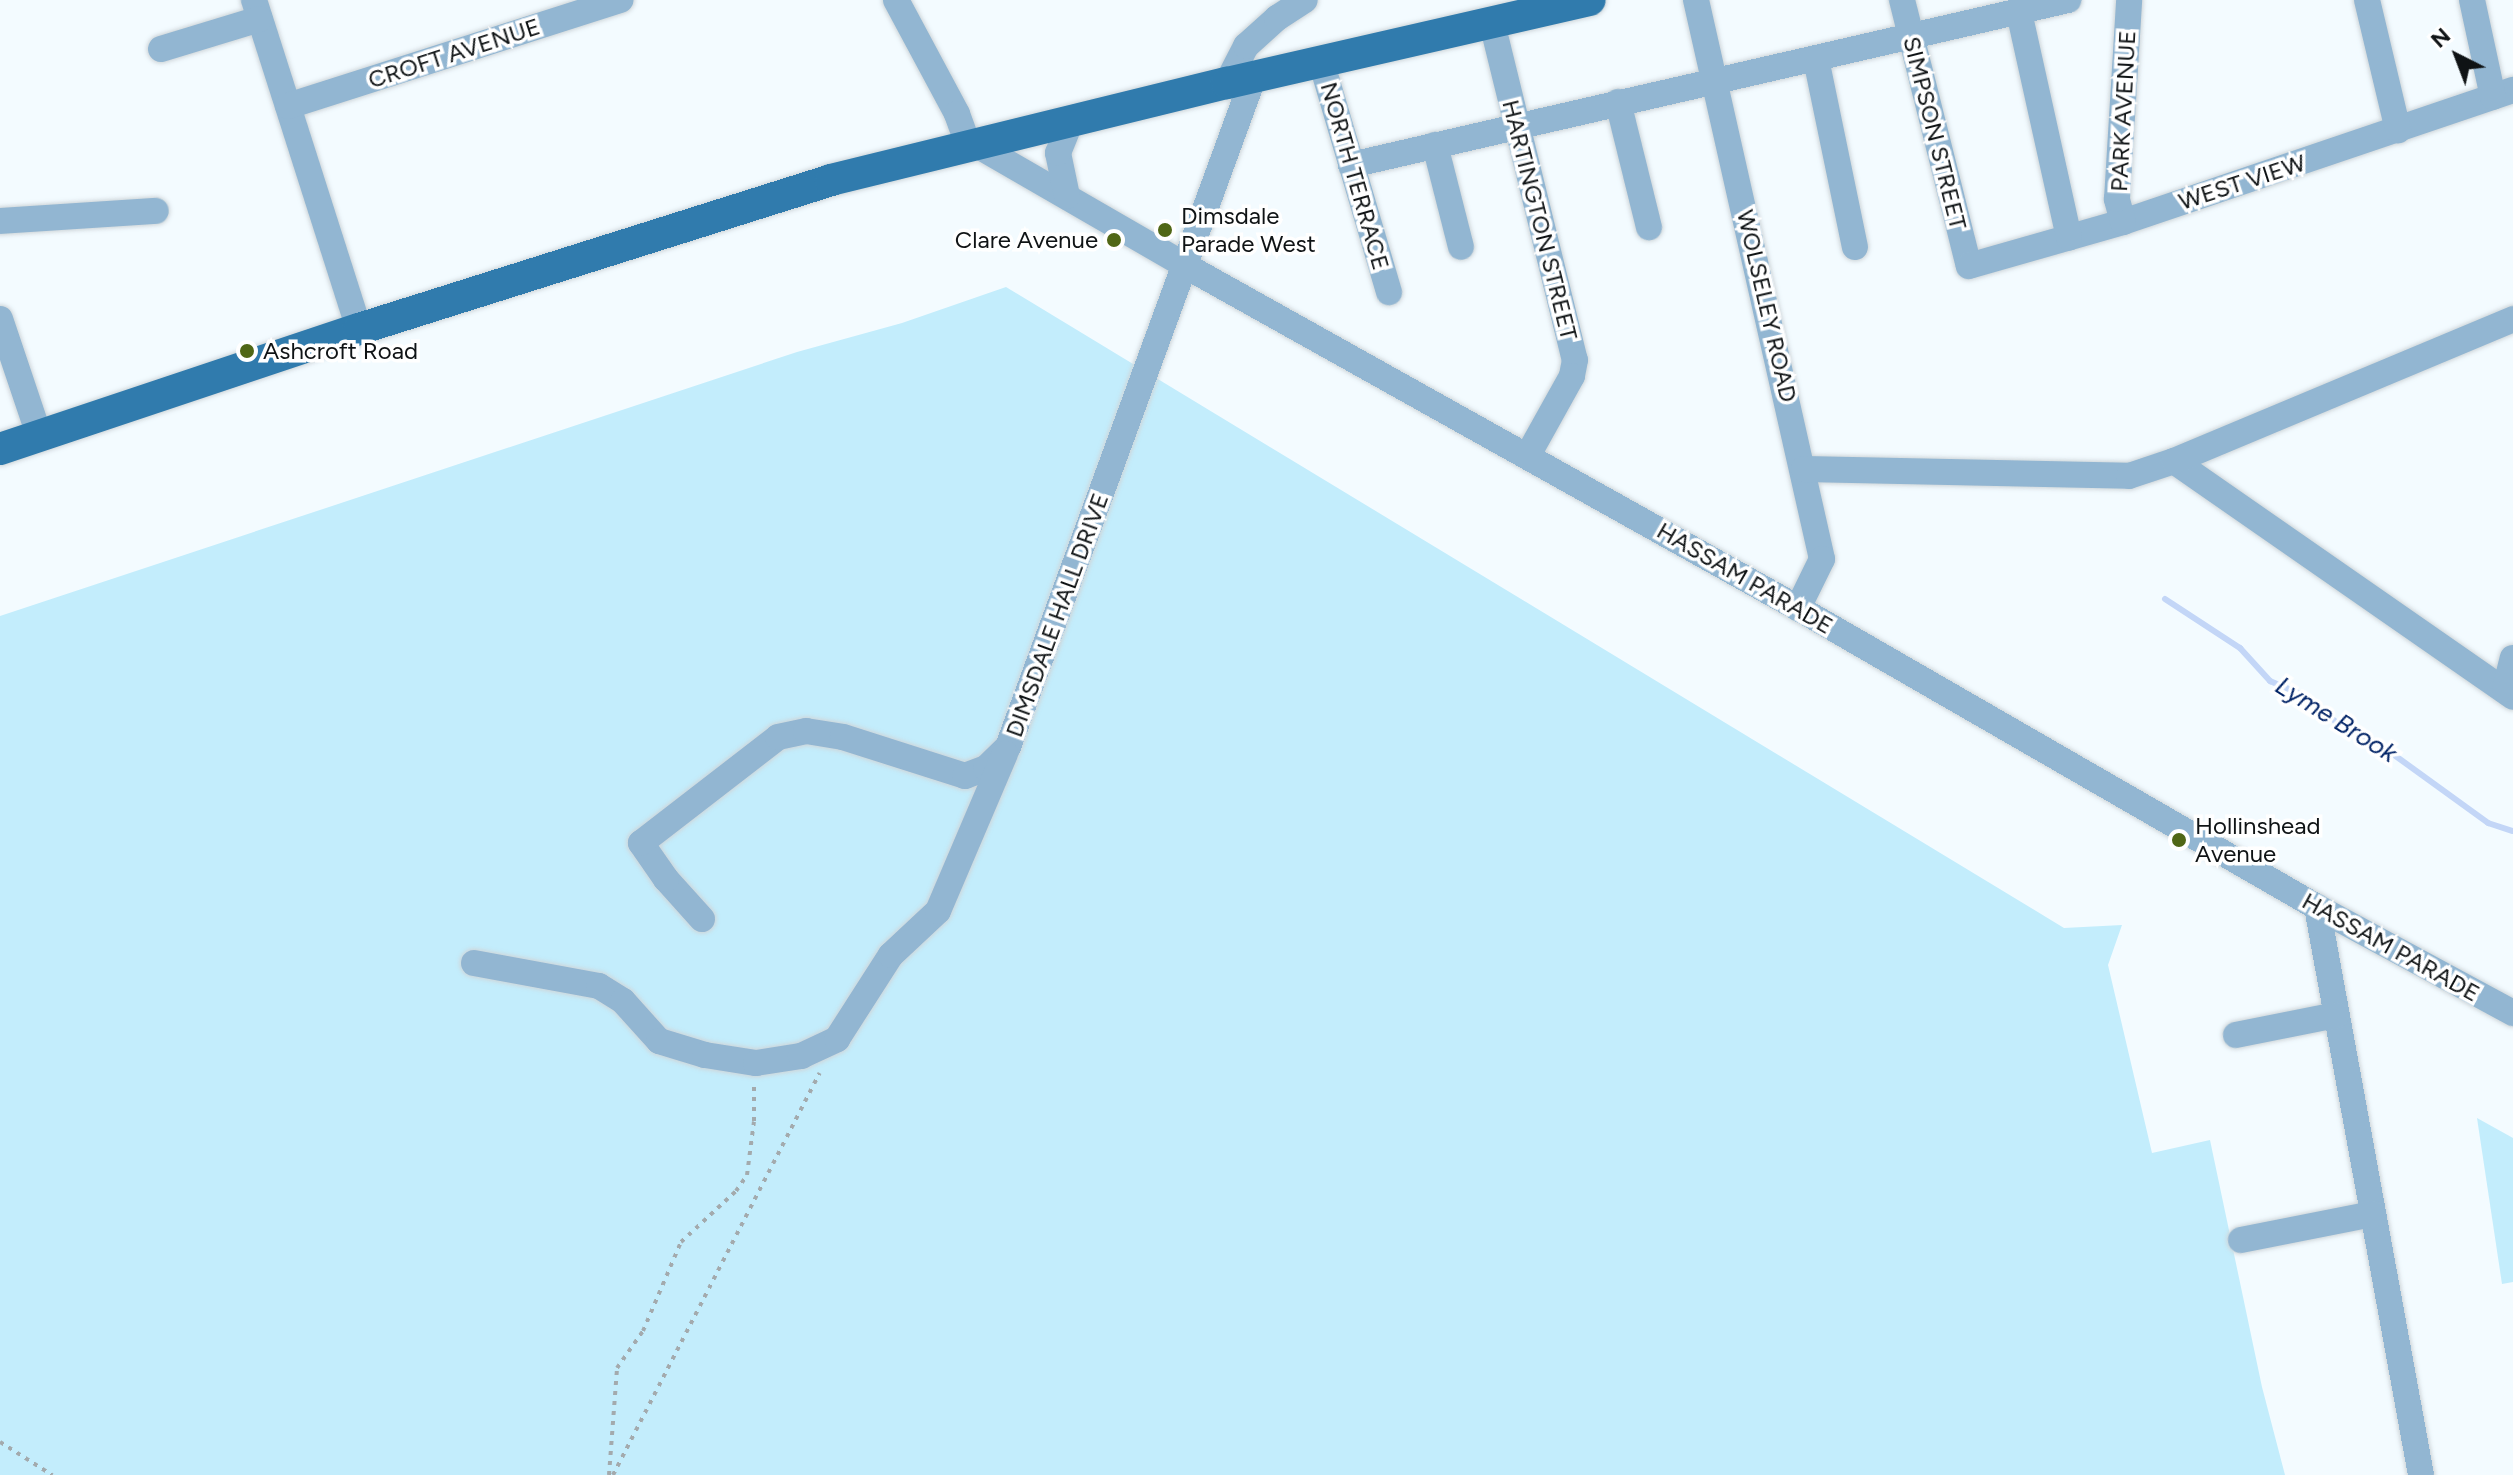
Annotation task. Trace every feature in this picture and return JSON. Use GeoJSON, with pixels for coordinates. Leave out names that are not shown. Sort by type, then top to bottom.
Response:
{"type":"FeatureCollection","features":[{"type":"Feature","properties":{"kind":"main road"},"geometry":{"type":"LineString","coordinates":[[0,449],[359,329],[831,180],[1240,80],[1590,0]]}},
{"type":"Feature","properties":{"kind":"street","name":"CROFT AVENUE"},"geometry":{"type":"LineString","coordinates":[[288,106],[621,0]]}},
{"type":"Feature","properties":{"kind":"street"},"geometry":{"type":"LineString","coordinates":[[896,0],[972,145]]}},
{"type":"Feature","properties":{"kind":"street","name":"DIMSDALE HALL DRIVE"},"geometry":{"type":"LineString","coordinates":[[702,919],[666,879],[641,843],[755,758],[778,737],[806,731],[843,737],[965,776],[986,768],[1008,747],[1186,266],[1240,80],[1246,46],[1277,18],[1305,0]]}},
{"type":"Feature","properties":{"kind":"street","name":"WOLSELEY ROAD"},"geometry":{"type":"LineString","coordinates":[[1696,0],[1822,559],[1798,608]]}},
{"type":"Feature","properties":{"kind":"street","name":"SIMPSON STREET"},"geometry":{"type":"LineString","coordinates":[[1902,0],[1969,266]]}},
{"type":"Feature","properties":{"kind":"street"},"geometry":{"type":"LineString","coordinates":[[1351,165],[1618,102],[1716,84],[2068,0]]}},
{"type":"Feature","properties":{"kind":"street","name":"PARK AVENUE"},"geometry":{"type":"LineString","coordinates":[[2123,222],[2117,199],[2129,0]]}},
{"type":"Feature","properties":{"kind":"street"},"geometry":{"type":"LineString","coordinates":[[2367,0],[2398,130]]}},
{"type":"Feature","properties":{"kind":"street"},"geometry":{"type":"LineString","coordinates":[[2472,0],[2503,94]]}},
{"type":"Feature","properties":{"kind":"street"},"geometry":{"type":"LineString","coordinates":[[161,49],[257,9],[359,329]]}},
{"type":"Feature","properties":{"kind":"street"},"geometry":{"type":"LineString","coordinates":[[2019,12],[2069,238]]}},
{"type":"Feature","properties":{"kind":"street","name":"HARTINGTON STREET"},"geometry":{"type":"LineString","coordinates":[[1492,23],[1515,127],[1575,360],[1572,376],[1528,455]]}},
{"type":"Feature","properties":{"kind":"street"},"geometry":{"type":"LineString","coordinates":[[1816,59],[1855,247]]}},
{"type":"Feature","properties":{"kind":"street","name":"NORTH TERRACE"},"geometry":{"type":"LineString","coordinates":[[1321,61],[1389,292]]}},
{"type":"Feature","properties":{"kind":"street","name":"WEST VIEW"},"geometry":{"type":"LineString","coordinates":[[1969,266],[2123,222],[2503,94]]}},
{"type":"Feature","properties":{"kind":"street"},"geometry":{"type":"LineString","coordinates":[[1618,102],[1649,227]]}},
{"type":"Feature","properties":{"kind":"street"},"geometry":{"type":"LineString","coordinates":[[1067,196],[1058,153],[1071,121]]}},
{"type":"Feature","properties":{"kind":"street","name":"HASSAM PARADE"},"geometry":{"type":"LineString","coordinates":[[972,145],[1528,455],[2317,907],[2513,1013]]}},
{"type":"Feature","properties":{"kind":"street"},"geometry":{"type":"LineString","coordinates":[[1435,145],[1461,247]]}},
{"type":"Feature","properties":{"kind":"street"},"geometry":{"type":"LineString","coordinates":[[0,221],[156,211]]}},
{"type":"Feature","properties":{"kind":"street"},"geometry":{"type":"LineString","coordinates":[[0,319],[39,435]]}},
{"type":"Feature","properties":{"kind":"street"},"geometry":{"type":"LineString","coordinates":[[1804,469],[2129,476],[2174,461],[2513,319]]}},
{"type":"Feature","properties":{"kind":"street"},"geometry":{"type":"LineString","coordinates":[[2174,461],[2509,693],[2513,658]]}},
{"type":"Feature","properties":{"kind":"street"},"geometry":{"type":"LineString","coordinates":[[474,963],[599,986],[623,1001],[659,1041],[705,1055],[756,1063],[801,1056],[837,1039],[891,955],[938,911],[1008,747]]}},
{"type":"Feature","properties":{"kind":"street"},"geometry":{"type":"LineString","coordinates":[[2317,907],[2421,1475]]}},
{"type":"Feature","properties":{"kind":"street"},"geometry":{"type":"LineString","coordinates":[[2236,1035],[2336,1015]]}},
{"type":"Feature","properties":{"kind":"street"},"geometry":{"type":"LineString","coordinates":[[2241,1240],[2372,1214]]}},
{"type":"Feature","properties":{"kind":"path"},"geometry":{"type":"LineString","coordinates":[[611,1475],[837,1039]]}},
{"type":"Feature","properties":{"kind":"path"},"geometry":{"type":"LineString","coordinates":[[611,1475],[617,1368],[643,1331],[681,1242],[736,1191],[747,1175],[754,1121],[754,1075]]}},
{"type":"Feature","properties":{"kind":"path"},"geometry":{"type":"LineString","coordinates":[[0,1442],[52,1475]]}},
{"type":"Feature","properties":{"kind":"shaded area"},"geometry":{"type":"Polygon","coordinates":[[[1006,287],[2064,928],[2122,925],[2108,965],[2152,1153],[2210,1140],[2262,1387],[2285,1475],[0,1475],[0,616],[797,352],[902,323],[1006,287]]]}},
{"type":"Feature","properties":{"kind":"shaded area"},"geometry":{"type":"Polygon","coordinates":[[[2477,1118],[2513,1138],[2513,1282],[2502,1284],[2477,1118]]]}},
{"type":"Feature","properties":{"kind":"waterway","name":"Lyme Brook"},"geometry":{"type":"LineString","coordinates":[[2165,599],[2240,648],[2270,681],[2306,696],[2336,722],[2379,744],[2488,823],[2513,831]]}},
{"type":"Feature","properties":{"kind":"place","name":"Dimsdale Parade West"},"geometry":{"type":"Point","coordinates":[1165,230]}},
{"type":"Feature","properties":{"kind":"place","name":"Clare Avenue"},"geometry":{"type":"Point","coordinates":[1114,240]}},
{"type":"Feature","properties":{"kind":"place","name":"Ashcroft Road"},"geometry":{"type":"Point","coordinates":[247,351]}},
{"type":"Feature","properties":{"kind":"place","name":"Hollinshead Avenue"},"geometry":{"type":"Point","coordinates":[2179,840]}}]}
